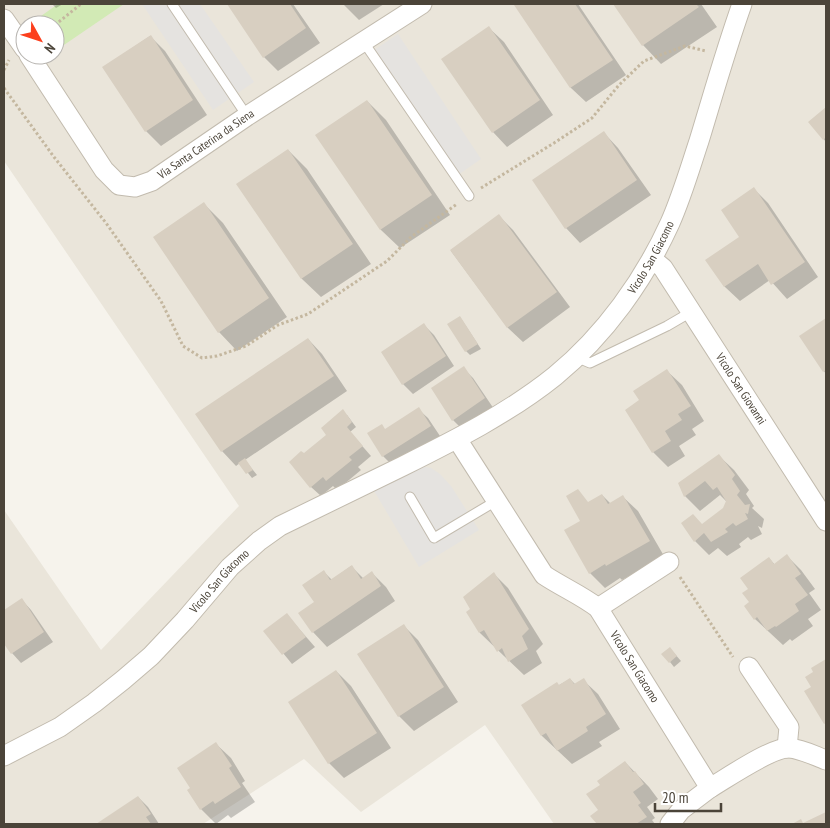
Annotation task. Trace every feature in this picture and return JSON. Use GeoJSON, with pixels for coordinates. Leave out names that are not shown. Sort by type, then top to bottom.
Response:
{"type":"FeatureCollection","features":[{"type":"Feature","properties":{"kind":"street","name":"Via Santa Caterina da Siena"},"geometry":{"type":"LineString","coordinates":[[36,65],[104,170],[119,185],[134,187],[152,181],[247,116],[422,4]]}},
{"type":"Feature","properties":{"kind":"street","name":"Vicolo San Giacomo"},"geometry":{"type":"LineString","coordinates":[[4,756],[60,727],[123,680],[150,656],[185,620],[230,567],[259,541],[280,526],[457,439],[518,403],[555,376],[576,357],[625,301],[652,259],[670,223],[685,188],[742,4]]}},
{"type":"Feature","properties":{"kind":"street"},"geometry":{"type":"LineString","coordinates":[[4,19],[15,49]]}},
{"type":"Feature","properties":{"kind":"street","name":"Vicolo San Giovanni"},"geometry":{"type":"LineString","coordinates":[[652,259],[663,268],[826,521]]}},
{"type":"Feature","properties":{"kind":"street","name":"Vicolo San Giacomo"},"geometry":{"type":"LineString","coordinates":[[457,439],[544,575],[562,587],[582,595],[598,608],[710,788]]}},
{"type":"Feature","properties":{"kind":"street"},"geometry":{"type":"LineString","coordinates":[[598,608],[670,562]]}},
{"type":"Feature","properties":{"kind":"street"},"geometry":{"type":"LineString","coordinates":[[749,667],[789,727],[787,748]]}},
{"type":"Feature","properties":{"kind":"street"},"geometry":{"type":"LineString","coordinates":[[670,824],[681,810],[710,788],[772,751],[787,748],[794,749],[826,760]]}},
{"type":"Feature","properties":{"kind":"lane"},"geometry":{"type":"LineString","coordinates":[[172,4],[247,116]]}},
{"type":"Feature","properties":{"kind":"lane"},"geometry":{"type":"LineString","coordinates":[[363,41],[469,196]]}},
{"type":"Feature","properties":{"kind":"lane"},"geometry":{"type":"LineString","coordinates":[[576,357],[590,363],[667,326],[691,312]]}},
{"type":"Feature","properties":{"kind":"lane"},"geometry":{"type":"LineString","coordinates":[[410,497],[434,538],[496,501]]}},
{"type":"Feature","properties":{"kind":"path"},"geometry":{"type":"LineString","coordinates":[[65,17],[81,4]]}},
{"type":"Feature","properties":{"kind":"path"},"geometry":{"type":"LineString","coordinates":[[4,88],[162,301],[183,346],[202,358],[217,356],[246,346],[278,324],[308,314],[387,261],[411,237],[469,196],[592,118],[620,85],[644,61],[685,46],[711,52]]}},
{"type":"Feature","properties":{"kind":"path"},"geometry":{"type":"LineString","coordinates":[[4,70],[15,56]]}},
{"type":"Feature","properties":{"kind":"path"},"geometry":{"type":"LineString","coordinates":[[670,562],[742,671],[749,667]]}},
{"type":"Feature","properties":{"kind":"shaded area"},"geometry":{"type":"Polygon","coordinates":[[[4,4],[826,4],[826,824],[554,824],[485,725],[361,812],[304,759],[203,824],[4,824],[4,510],[101,650],[239,506],[4,161],[4,4]]]}},
{"type":"Feature","properties":{"kind":"shaded area"},"geometry":{"type":"Polygon","coordinates":[[[142,4],[200,4],[254,82],[213,110],[142,4]]]}},
{"type":"Feature","properties":{"kind":"shaded area"},"geometry":{"type":"Polygon","coordinates":[[[398,34],[481,159],[455,177],[371,52],[398,34]]]}},
{"type":"Feature","properties":{"kind":"shaded area"},"geometry":{"type":"Polygon","coordinates":[[[419,466],[431,468],[440,474],[451,486],[479,530],[419,567],[373,489],[419,466]]]}},
{"type":"Feature","properties":{"kind":"green space"},"geometry":{"type":"Polygon","coordinates":[[[58,4],[124,4],[65,44],[65,15],[42,15],[58,4]]]}},
{"type":"Feature","properties":{"kind":"building"},"geometry":{"type":"Polygon","coordinates":[[[227,4],[290,4],[306,28],[263,58],[227,4]]]}},
{"type":"Feature","properties":{"kind":"building"},"geometry":{"type":"Polygon","coordinates":[[[515,4],[575,4],[613,60],[570,88],[515,4]]]}},
{"type":"Feature","properties":{"kind":"building"},"geometry":{"type":"Polygon","coordinates":[[[613,4],[696,4],[699,7],[642,46],[613,4]]]}},
{"type":"Feature","properties":{"kind":"building"},"geometry":{"type":"Polygon","coordinates":[[[489,26],[540,100],[492,133],[441,59],[489,26]]]}},
{"type":"Feature","properties":{"kind":"building"},"geometry":{"type":"Polygon","coordinates":[[[151,35],[193,100],[145,132],[102,67],[151,35]]]}},
{"type":"Feature","properties":{"kind":"building"},"geometry":{"type":"Polygon","coordinates":[[[367,100],[432,195],[380,230],[315,135],[367,100]]]}},
{"type":"Feature","properties":{"kind":"building"},"geometry":{"type":"Polygon","coordinates":[[[826,107],[826,137],[823,140],[808,122],[826,107]]]}},
{"type":"Feature","properties":{"kind":"building"},"geometry":{"type":"Polygon","coordinates":[[[604,131],[637,180],[565,229],[532,180],[604,131]]]}},
{"type":"Feature","properties":{"kind":"building"},"geometry":{"type":"Polygon","coordinates":[[[288,149],[353,244],[301,279],[236,184],[288,149]]]}},
{"type":"Feature","properties":{"kind":"building"},"geometry":{"type":"Polygon","coordinates":[[[754,187],[805,262],[771,285],[758,264],[724,287],[705,260],[739,237],[721,210],[754,187]]]}},
{"type":"Feature","properties":{"kind":"building"},"geometry":{"type":"Polygon","coordinates":[[[204,202],[269,298],[218,333],[153,237],[204,202]]]}},
{"type":"Feature","properties":{"kind":"building"},"geometry":{"type":"Polygon","coordinates":[[[499,214],[557,292],[507,328],[450,250],[499,214]]]}},
{"type":"Feature","properties":{"kind":"building"},"geometry":{"type":"Polygon","coordinates":[[[460,316],[478,344],[465,352],[447,324],[460,316]]]}},
{"type":"Feature","properties":{"kind":"building"},"geometry":{"type":"Polygon","coordinates":[[[826,318],[826,370],[823,372],[799,336],[826,318]]]}},
{"type":"Feature","properties":{"kind":"building"},"geometry":{"type":"Polygon","coordinates":[[[424,323],[446,356],[402,385],[381,352],[424,323]]]}},
{"type":"Feature","properties":{"kind":"building"},"geometry":{"type":"Polygon","coordinates":[[[308,338],[334,376],[221,452],[195,414],[308,338]]]}},
{"type":"Feature","properties":{"kind":"building"},"geometry":{"type":"Polygon","coordinates":[[[464,366],[485,398],[452,421],[431,388],[464,366]]]}},
{"type":"Feature","properties":{"kind":"building"},"geometry":{"type":"Polygon","coordinates":[[[667,369],[691,406],[678,414],[682,420],[665,431],[671,441],[652,453],[625,410],[639,400],[633,391],[667,369]]]}},
{"type":"Feature","properties":{"kind":"building"},"geometry":{"type":"Polygon","coordinates":[[[419,407],[431,426],[382,457],[367,433],[382,424],[385,429],[419,407]]]}},
{"type":"Feature","properties":{"kind":"building"},"geometry":{"type":"Polygon","coordinates":[[[343,409],[352,422],[347,427],[363,446],[349,457],[352,460],[326,481],[323,477],[310,488],[289,462],[301,451],[304,453],[326,435],[321,428],[343,409]]]}},
{"type":"Feature","properties":{"kind":"building"},"geometry":{"type":"Polygon","coordinates":[[[719,454],[735,475],[732,479],[740,491],[737,495],[745,505],[750,504],[748,514],[745,513],[748,519],[736,526],[733,523],[725,529],[728,532],[711,542],[704,533],[694,542],[681,523],[693,514],[702,524],[723,508],[726,501],[717,487],[713,490],[705,481],[684,497],[678,483],[719,454]]]}},
{"type":"Feature","properties":{"kind":"building"},"geometry":{"type":"Polygon","coordinates":[[[245,458],[253,470],[246,474],[238,463],[245,458]]]}},
{"type":"Feature","properties":{"kind":"building"},"geometry":{"type":"Polygon","coordinates":[[[578,489],[588,502],[602,494],[608,504],[623,495],[650,541],[589,574],[564,530],[580,521],[566,496],[578,489]]]}},
{"type":"Feature","properties":{"kind":"building"},"geometry":{"type":"Polygon","coordinates":[[[787,554],[801,574],[795,578],[808,595],[795,604],[799,611],[767,631],[757,617],[754,620],[744,606],[749,602],[742,593],[748,589],[740,578],[769,557],[774,564],[787,554]]]}},
{"type":"Feature","properties":{"kind":"building"},"geometry":{"type":"Polygon","coordinates":[[[352,565],[361,579],[372,571],[381,586],[312,633],[298,613],[314,602],[302,585],[324,570],[330,580],[352,565]]]}},
{"type":"Feature","properties":{"kind":"building"},"geometry":{"type":"Polygon","coordinates":[[[494,572],[529,629],[522,636],[528,649],[508,662],[502,648],[497,652],[484,630],[479,633],[466,612],[470,609],[463,597],[494,572]]]}},
{"type":"Feature","properties":{"kind":"building"},"geometry":{"type":"Polygon","coordinates":[[[22,598],[44,632],[11,654],[4,644],[4,610],[22,598]]]}},
{"type":"Feature","properties":{"kind":"building"},"geometry":{"type":"Polygon","coordinates":[[[287,613],[306,637],[282,655],[263,631],[287,613]]]}},
{"type":"Feature","properties":{"kind":"building"},"geometry":{"type":"Polygon","coordinates":[[[404,624],[444,687],[398,717],[357,654],[404,624]]]}},
{"type":"Feature","properties":{"kind":"building"},"geometry":{"type":"Polygon","coordinates":[[[670,647],[677,656],[669,663],[661,654],[670,647]]]}},
{"type":"Feature","properties":{"kind":"building"},"geometry":{"type":"Polygon","coordinates":[[[826,659],[826,723],[824,724],[804,691],[811,687],[805,677],[813,672],[811,668],[826,659]]]}},
{"type":"Feature","properties":{"kind":"building"},"geometry":{"type":"Polygon","coordinates":[[[336,670],[377,733],[328,764],[288,702],[336,670]]]}},
{"type":"Feature","properties":{"kind":"building"},"geometry":{"type":"Polygon","coordinates":[[[570,678],[574,684],[584,678],[606,714],[586,727],[588,731],[557,751],[546,733],[541,736],[521,705],[557,682],[559,685],[570,678]]]}},
{"type":"Feature","properties":{"kind":"building"},"geometry":{"type":"Polygon","coordinates":[[[216,742],[232,766],[229,768],[241,787],[215,804],[213,801],[200,810],[187,790],[190,788],[177,768],[216,742]]]}},
{"type":"Feature","properties":{"kind":"building"},"geometry":{"type":"Polygon","coordinates":[[[625,761],[644,784],[633,792],[641,803],[638,805],[647,817],[636,824],[597,824],[590,816],[598,810],[586,794],[600,785],[597,781],[625,761]]]}},
{"type":"Feature","properties":{"kind":"building"},"geometry":{"type":"Polygon","coordinates":[[[138,796],[151,814],[146,817],[151,824],[96,824],[138,796]]]}},
{"type":"Feature","properties":{"kind":"building"},"geometry":{"type":"Polygon","coordinates":[[[826,812],[826,824],[792,824],[801,819],[803,823],[826,812]]]}}]}
